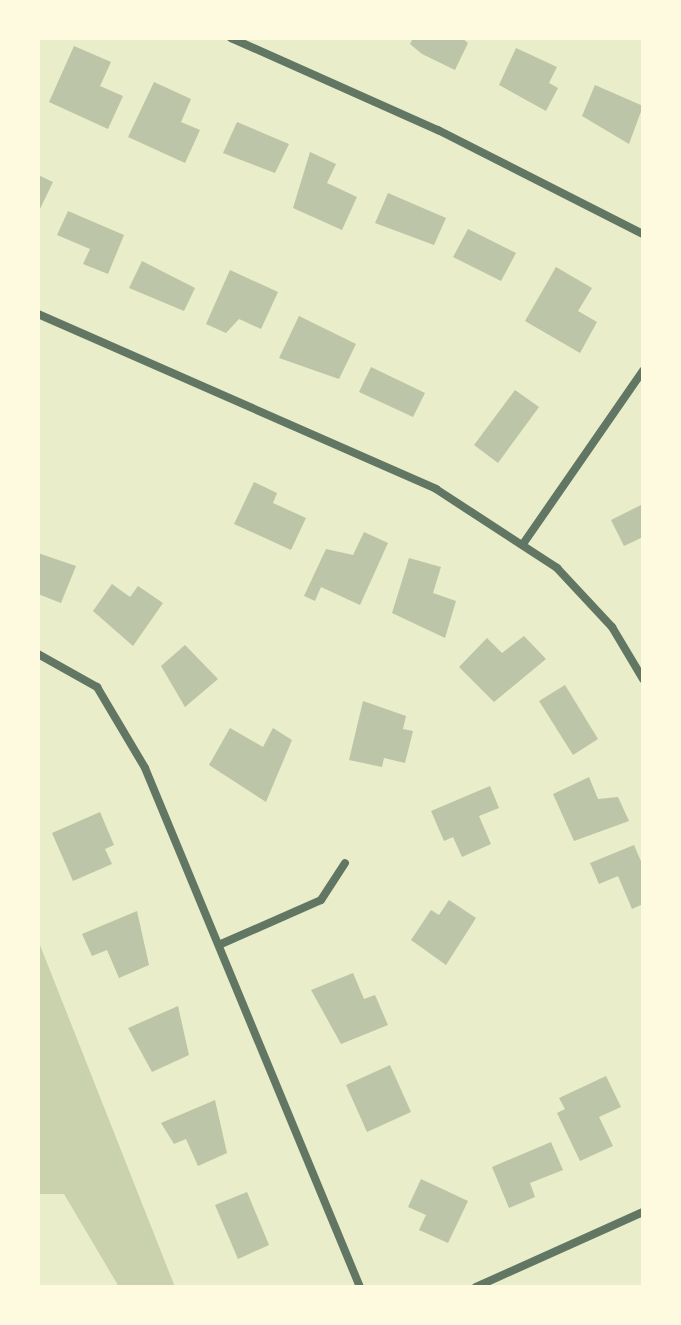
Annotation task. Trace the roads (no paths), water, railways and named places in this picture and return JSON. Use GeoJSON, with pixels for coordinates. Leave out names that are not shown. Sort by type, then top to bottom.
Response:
{"type":"FeatureCollection","features":[{"type":"Feature","properties":{"kind":"street"},"geometry":{"type":"LineString","coordinates":[[231,38],[438,130],[643,234]]}},
{"type":"Feature","properties":{"kind":"street"},"geometry":{"type":"LineString","coordinates":[[38,314],[436,489],[523,544],[612,627],[643,679]]}},
{"type":"Feature","properties":{"kind":"street"},"geometry":{"type":"LineString","coordinates":[[523,544],[643,371]]}},
{"type":"Feature","properties":{"kind":"street"},"geometry":{"type":"LineString","coordinates":[[38,654],[97,687],[117,713],[221,944],[360,1287]]}},
{"type":"Feature","properties":{"kind":"street"},"geometry":{"type":"LineString","coordinates":[[221,944],[321,900],[345,863]]}},
{"type":"Feature","properties":{"kind":"street"},"geometry":{"type":"LineString","coordinates":[[476,1287],[643,1212]]}}]}
